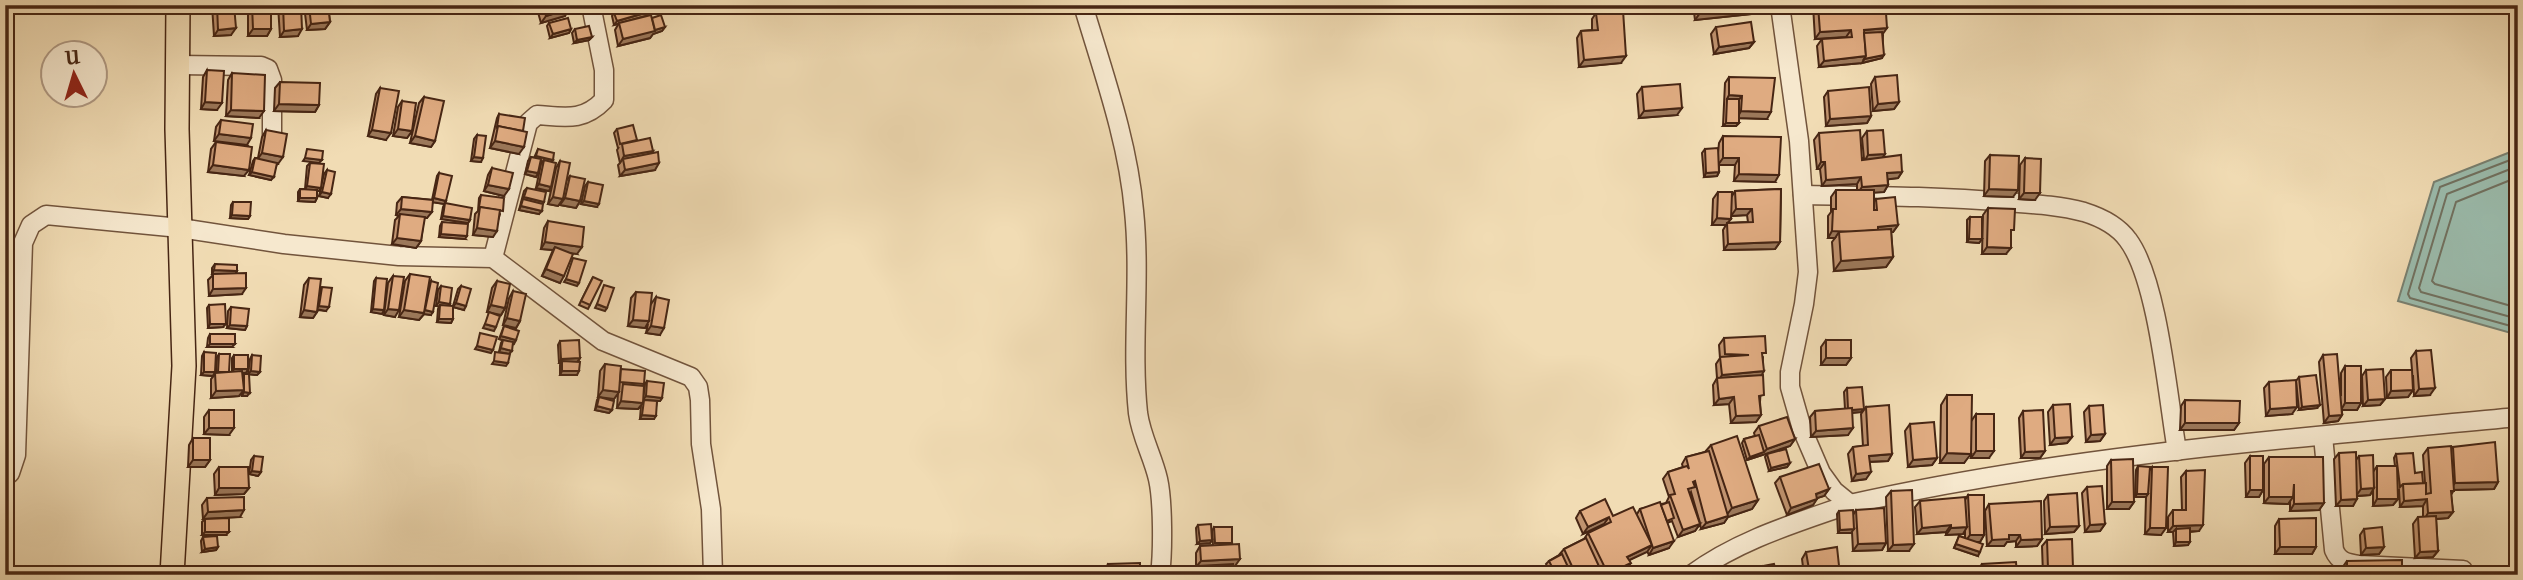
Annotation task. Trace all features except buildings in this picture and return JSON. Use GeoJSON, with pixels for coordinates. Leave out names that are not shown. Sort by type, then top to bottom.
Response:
{"type":"FeatureCollection","features":[{"type":"Feature","properties":{"kind":"main road"},"geometry":{"type":"LineString","coordinates":[[172,575],[184,366],[178,5]]}},
{"type":"Feature","properties":{"kind":"street"},"geometry":{"type":"LineString","coordinates":[[493,258],[528,123],[537,115],[580,117],[593,111],[604,100],[604,70],[591,5]]}},
{"type":"Feature","properties":{"kind":"street"},"geometry":{"type":"LineString","coordinates":[[1083,5],[1125,157],[1134,210],[1137,258],[1134,365],[1139,417],[1159,482],[1162,558],[1160,575]]}},
{"type":"Feature","properties":{"kind":"street"},"geometry":{"type":"LineString","coordinates":[[1780,5],[1799,141],[1808,272],[1790,372],[1790,387],[1802,429],[1821,473],[1834,491],[1850,504]]}},
{"type":"Feature","properties":{"kind":"street"},"geometry":{"type":"LineString","coordinates":[[178,65],[261,66],[268,69],[272,80],[272,136]]}},
{"type":"Feature","properties":{"kind":"street"},"geometry":{"type":"LineString","coordinates":[[1803,195],[1929,197],[2055,206],[2086,213],[2110,223],[2128,239],[2144,275],[2155,312],[2176,451]]}},
{"type":"Feature","properties":{"kind":"street"},"geometry":{"type":"LineString","coordinates":[[5,477],[10,473],[16,455],[23,243],[31,226],[46,215],[180,228],[284,244],[399,256],[493,258],[603,341],[691,377],[698,387],[701,444],[711,509],[713,575]]}},
{"type":"Feature","properties":{"kind":"street"},"geometry":{"type":"LineString","coordinates":[[1691,575],[1712,559],[1774,531],[1850,504],[1916,490],[2176,451],[2518,417]]}},
{"type":"Feature","properties":{"kind":"street"},"geometry":{"type":"LineString","coordinates":[[2323,436],[2334,550],[2339,559],[2359,565],[2463,570]]}},
{"type":"Feature","properties":{"kind":"water"},"geometry":{"type":"Polygon","coordinates":[[[2518,149],[2518,335],[2398,301],[2434,182],[2518,149]]]}}]}
